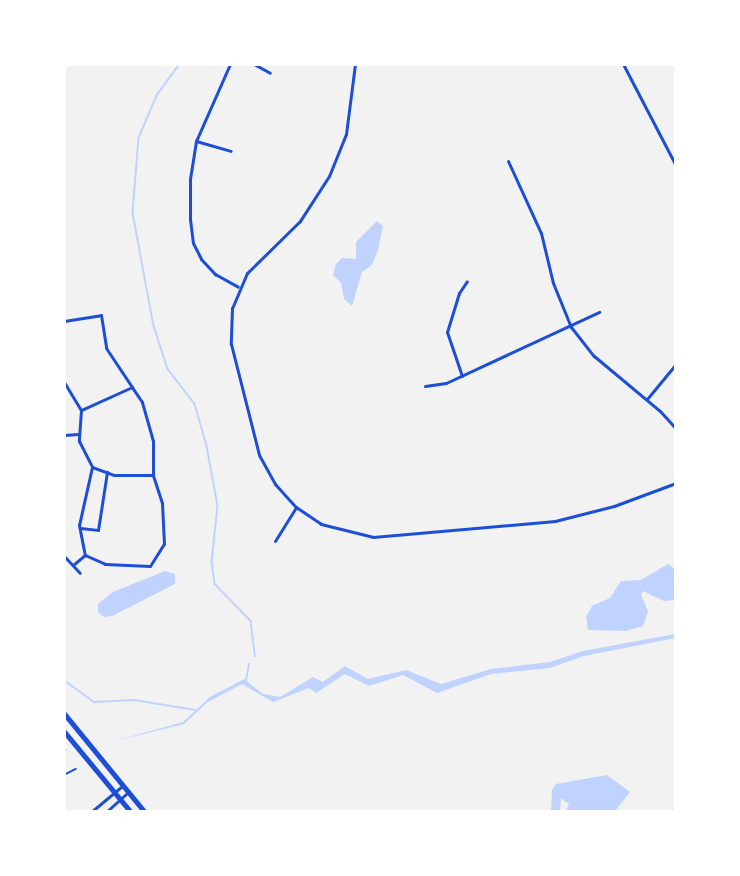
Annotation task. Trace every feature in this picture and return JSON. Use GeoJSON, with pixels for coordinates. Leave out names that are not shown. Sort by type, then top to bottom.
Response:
{"type":"FeatureCollection","features":[{"type":"Feature","properties":{"kind":"main road"},"geometry":{"type":"LineString","coordinates":[[64,713],[145,812]]}},
{"type":"Feature","properties":{"kind":"main road"},"geometry":{"type":"LineString","coordinates":[[64,731],[131,812]]}},
{"type":"Feature","properties":{"kind":"street"},"geometry":{"type":"LineString","coordinates":[[230,64],[196,141],[190,179],[193,243],[205,265],[238,287]]}},
{"type":"Feature","properties":{"kind":"street"},"geometry":{"type":"LineString","coordinates":[[254,64],[270,73]]}},
{"type":"Feature","properties":{"kind":"street"},"geometry":{"type":"LineString","coordinates":[[355,64],[346,134],[329,177],[308,211],[252,266],[238,287],[230,318],[231,344],[254,437],[268,473],[296,507],[340,532],[373,537],[555,521],[614,506],[675,483]]}},
{"type":"Feature","properties":{"kind":"street"},"geometry":{"type":"LineString","coordinates":[[623,64],[675,166]]}},
{"type":"Feature","properties":{"kind":"street"},"geometry":{"type":"LineString","coordinates":[[196,141],[231,151]]}},
{"type":"Feature","properties":{"kind":"street"},"geometry":{"type":"LineString","coordinates":[[508,161],[541,233],[552,283],[571,327],[594,356],[647,399],[675,429]]}},
{"type":"Feature","properties":{"kind":"street"},"geometry":{"type":"LineString","coordinates":[[462,376],[447,332],[459,293],[467,280]]}},
{"type":"Feature","properties":{"kind":"street"},"geometry":{"type":"LineString","coordinates":[[425,386],[441,385],[600,312]]}},
{"type":"Feature","properties":{"kind":"street"},"geometry":{"type":"LineString","coordinates":[[64,321],[101,315],[108,352],[132,387],[152,432],[153,475],[162,503],[164,544],[152,564],[105,564],[85,555]]}},
{"type":"Feature","properties":{"kind":"street"},"geometry":{"type":"LineString","coordinates":[[647,399],[675,364]]}},
{"type":"Feature","properties":{"kind":"street"},"geometry":{"type":"LineString","coordinates":[[64,382],[81,410],[78,434],[92,467],[80,528],[85,555]]}},
{"type":"Feature","properties":{"kind":"street"},"geometry":{"type":"LineString","coordinates":[[81,410],[132,387]]}},
{"type":"Feature","properties":{"kind":"street"},"geometry":{"type":"LineString","coordinates":[[64,435],[78,434]]}},
{"type":"Feature","properties":{"kind":"street"},"geometry":{"type":"LineString","coordinates":[[92,467],[107,472],[153,475]]}},
{"type":"Feature","properties":{"kind":"street"},"geometry":{"type":"LineString","coordinates":[[80,528],[98,530],[107,472]]}},
{"type":"Feature","properties":{"kind":"street"},"geometry":{"type":"LineString","coordinates":[[274,541],[296,507]]}},
{"type":"Feature","properties":{"kind":"street"},"geometry":{"type":"LineString","coordinates":[[73,565],[85,555]]}},
{"type":"Feature","properties":{"kind":"street"},"geometry":{"type":"LineString","coordinates":[[64,556],[81,573]]}},
{"type":"Feature","properties":{"kind":"street"},"geometry":{"type":"LineString","coordinates":[[91,812],[123,785]]}},
{"type":"Feature","properties":{"kind":"street"},"geometry":{"type":"LineString","coordinates":[[106,812],[129,791]]}},
{"type":"Feature","properties":{"kind":"path"},"geometry":{"type":"LineString","coordinates":[[64,775],[76,769]]}},
{"type":"Feature","properties":{"kind":"water"},"geometry":{"type":"Polygon","coordinates":[[[377,221],[383,226],[378,250],[372,265],[362,272],[352,306],[344,299],[341,283],[333,275],[336,264],[342,258],[356,259],[356,242],[377,221]]]}},
{"type":"Feature","properties":{"kind":"water"},"geometry":{"type":"Polygon","coordinates":[[[668,564],[675,569],[675,600],[664,601],[643,591],[641,595],[648,611],[643,626],[626,631],[588,630],[586,617],[592,606],[610,598],[621,581],[641,580],[668,564]]]}},
{"type":"Feature","properties":{"kind":"water"},"geometry":{"type":"Polygon","coordinates":[[[165,571],[175,574],[175,584],[112,616],[104,617],[98,612],[98,604],[113,592],[165,571]]]}},
{"type":"Feature","properties":{"kind":"water"},"geometry":{"type":"Polygon","coordinates":[[[675,634],[675,638],[584,656],[550,668],[491,674],[437,693],[403,675],[369,686],[345,674],[316,693],[309,688],[273,702],[242,684],[208,702],[184,724],[111,742],[183,722],[210,697],[244,679],[263,694],[280,697],[313,677],[323,682],[345,666],[368,679],[406,670],[441,684],[491,669],[550,662],[583,651],[675,634]]]}},
{"type":"Feature","properties":{"kind":"water"},"geometry":{"type":"Polygon","coordinates":[[[607,775],[630,792],[615,811],[566,811],[569,804],[561,798],[560,811],[551,811],[552,790],[556,784],[607,775]]]}},
{"type":"Feature","properties":{"kind":"waterway"},"geometry":{"type":"LineString","coordinates":[[180,64],[157,96],[139,138],[133,213],[154,326],[168,369],[195,404],[207,446],[218,506],[212,562],[215,584],[251,621],[255,656]]}},
{"type":"Feature","properties":{"kind":"waterway"},"geometry":{"type":"LineString","coordinates":[[246,681],[249,664]]}},
{"type":"Feature","properties":{"kind":"waterway"},"geometry":{"type":"LineString","coordinates":[[64,680],[94,702],[134,700],[195,710]]}}]}
